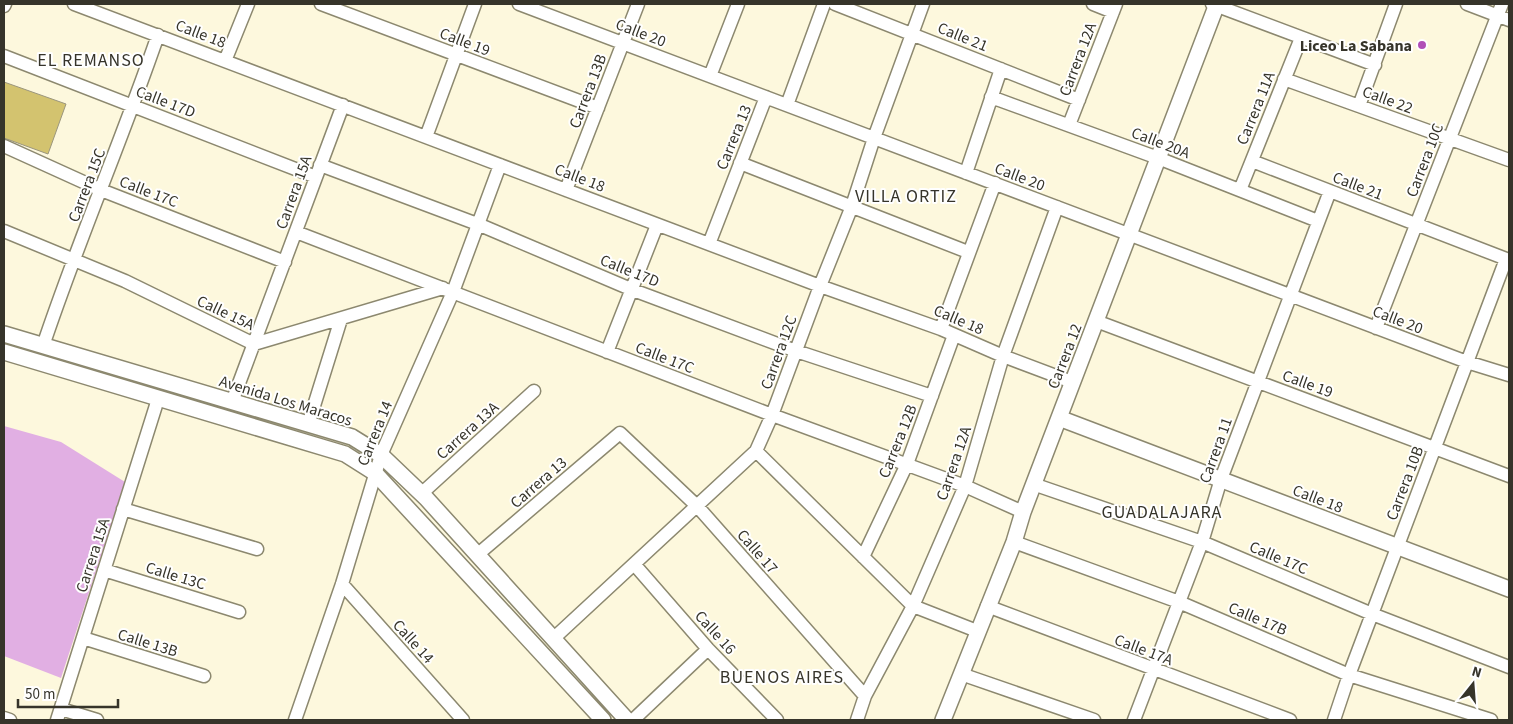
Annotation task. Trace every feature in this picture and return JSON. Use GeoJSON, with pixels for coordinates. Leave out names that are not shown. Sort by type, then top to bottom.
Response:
{"type":"FeatureCollection","features":[{"type":"Feature","properties":{"kind":"street","name":"Calle 18"},"geometry":{"type":"LineString","coordinates":[[74,4],[657,225],[941,329],[1003,356],[1072,382]]}},
{"type":"Feature","properties":{"kind":"street"},"geometry":{"type":"LineString","coordinates":[[225,60],[248,4]]}},
{"type":"Feature","properties":{"kind":"street","name":"Calle 19"},"geometry":{"type":"LineString","coordinates":[[321,4],[598,108]]}},
{"type":"Feature","properties":{"kind":"street"},"geometry":{"type":"LineString","coordinates":[[426,137],[475,4]]}},
{"type":"Feature","properties":{"kind":"street","name":"Calle 20"},"geometry":{"type":"LineString","coordinates":[[519,4],[1376,328],[1467,362],[1509,375]]}},
{"type":"Feature","properties":{"kind":"street","name":"Carrera 13B"},"geometry":{"type":"LineString","coordinates":[[566,190],[638,4]]}},
{"type":"Feature","properties":{"kind":"street"},"geometry":{"type":"LineString","coordinates":[[710,76],[738,4]]}},
{"type":"Feature","properties":{"kind":"street"},"geometry":{"type":"LineString","coordinates":[[787,105],[824,4]]}},
{"type":"Feature","properties":{"kind":"street","name":"Calle 21"},"geometry":{"type":"LineString","coordinates":[[835,4],[1079,100]]}},
{"type":"Feature","properties":{"kind":"street","name":"Carrera 12C"},"geometry":{"type":"LineString","coordinates":[[554,638],[698,507],[756,451],[772,415],[852,206],[874,138],[923,4]]}},
{"type":"Feature","properties":{"kind":"street"},"geometry":{"type":"LineString","coordinates":[[1093,4],[1114,8]]}},
{"type":"Feature","properties":{"kind":"street"},"geometry":{"type":"LineString","coordinates":[[1215,4],[1375,65]]}},
{"type":"Feature","properties":{"kind":"street","name":"Carrera 12"},"geometry":{"type":"LineString","coordinates":[[943,720],[1014,542],[1033,484],[1215,4]]}},
{"type":"Feature","properties":{"kind":"street"},"geometry":{"type":"LineString","coordinates":[[1359,106],[1396,4]]}},
{"type":"Feature","properties":{"kind":"street"},"geometry":{"type":"LineString","coordinates":[[1467,4],[1503,13]]}},
{"type":"Feature","properties":{"kind":"street","name":"Carrera 12A"},"geometry":{"type":"LineString","coordinates":[[1069,125],[1114,8]]}},
{"type":"Feature","properties":{"kind":"street","name":"Carrera 10C"},"geometry":{"type":"LineString","coordinates":[[1376,328],[1449,138],[1503,13]]}},
{"type":"Feature","properties":{"kind":"street","name":"Carrera 15C"},"geometry":{"type":"LineString","coordinates":[[42,346],[62,288],[75,261],[134,107],[158,35]]}},
{"type":"Feature","properties":{"kind":"street","name":"Carrera 11A"},"geometry":{"type":"LineString","coordinates":[[1240,190],[1301,38]]}},
{"type":"Feature","properties":{"kind":"street","name":"Calle 17D"},"geometry":{"type":"LineString","coordinates":[[4,56],[134,107],[480,225],[633,290],[796,351],[932,396]]}},
{"type":"Feature","properties":{"kind":"street"},"geometry":{"type":"LineString","coordinates":[[966,173],[1001,69]]}},
{"type":"Feature","properties":{"kind":"street","name":"Calle 22"},"geometry":{"type":"LineString","coordinates":[[1284,79],[1509,160]]}},
{"type":"Feature","properties":{"kind":"street","name":"Carrera 13"},"geometry":{"type":"LineString","coordinates":[[708,244],[766,97]]}},
{"type":"Feature","properties":{"kind":"street","name":"Calle 20A"},"geometry":{"type":"LineString","coordinates":[[991,97],[1158,158],[1318,221]]}},
{"type":"Feature","properties":{"kind":"street","name":"Carrera 15A"},"geometry":{"type":"LineString","coordinates":[[232,402],[343,105]]}},
{"type":"Feature","properties":{"kind":"street","name":"Calle 17C"},"geometry":{"type":"LineString","coordinates":[[4,146],[101,190],[285,262]]}},
{"type":"Feature","properties":{"kind":"street","name":"Calle 21"},"geometry":{"type":"LineString","coordinates":[[1252,161],[1508,260]]}},
{"type":"Feature","properties":{"kind":"street"},"geometry":{"type":"LineString","coordinates":[[740,163],[968,252]]}},
{"type":"Feature","properties":{"kind":"street","name":"Carrera 14"},"geometry":{"type":"LineString","coordinates":[[295,720],[342,584],[381,455],[448,290],[480,225],[500,165]]}},
{"type":"Feature","properties":{"kind":"street"},"geometry":{"type":"LineString","coordinates":[[941,329],[995,183]]}},
{"type":"Feature","properties":{"kind":"street","name":"Carrera 11"},"geometry":{"type":"LineString","coordinates":[[1134,720],[1202,542],[1221,479],[1330,191]]}},
{"type":"Feature","properties":{"kind":"street","name":"Carrera 12A"},"geometry":{"type":"LineString","coordinates":[[857,720],[865,696],[913,606],[965,486],[1003,356],[1057,207]]}},
{"type":"Feature","properties":{"kind":"street"},"geometry":{"type":"LineString","coordinates":[[607,352],[657,225]]}},
{"type":"Feature","properties":{"kind":"street","name":"Calle 15A"},"geometry":{"type":"LineString","coordinates":[[4,231],[125,281],[254,344],[448,290]]}},
{"type":"Feature","properties":{"kind":"street","name":"Calle 17C"},"geometry":{"type":"LineString","coordinates":[[296,232],[772,415],[965,486],[1023,512]]}},
{"type":"Feature","properties":{"kind":"street","name":"Carrera 10B"},"geometry":{"type":"LineString","coordinates":[[1334,720],[1397,546],[1508,260]]}},
{"type":"Feature","properties":{"kind":"street"},"geometry":{"type":"LineString","coordinates":[[308,424],[341,319]]}},
{"type":"Feature","properties":{"kind":"street","name":"Calle 19"},"geometry":{"type":"LineString","coordinates":[[1096,321],[1509,476]]}},
{"type":"Feature","properties":{"kind":"street","name":"Avenida Los Maracos"},"geometry":{"type":"LineString","coordinates":[[4,334],[352,438],[381,455],[421,494],[627,720]]}},
{"type":"Feature","properties":{"kind":"street","name":"Carrera 12B"},"geometry":{"type":"LineString","coordinates":[[863,557],[907,464],[954,335]]}},
{"type":"Feature","properties":{"kind":"street"},"geometry":{"type":"LineString","coordinates":[[4,352],[345,454],[375,473],[603,720]]}},
{"type":"Feature","properties":{"kind":"street","name":"Carrera 13A"},"geometry":{"type":"LineString","coordinates":[[421,494],[534,391]]}},
{"type":"Feature","properties":{"kind":"street","name":"Carrera 15A"},"geometry":{"type":"LineString","coordinates":[[59,714],[158,399]]}},
{"type":"Feature","properties":{"kind":"street","name":"Calle 18"},"geometry":{"type":"LineString","coordinates":[[1059,418],[1509,589]]}},
{"type":"Feature","properties":{"kind":"street","name":"Carrera 13"},"geometry":{"type":"LineString","coordinates":[[477,555],[620,433]]}},
{"type":"Feature","properties":{"kind":"street","name":"Calle 17"},"geometry":{"type":"LineString","coordinates":[[620,433],[698,507],[865,696]]}},
{"type":"Feature","properties":{"kind":"street"},"geometry":{"type":"LineString","coordinates":[[756,451],[913,606],[977,631]]}},
{"type":"Feature","properties":{"kind":"street","name":"Calle 17C"},"geometry":{"type":"LineString","coordinates":[[1033,484],[1202,542],[1372,614],[1509,667]]}},
{"type":"Feature","properties":{"kind":"street"},"geometry":{"type":"LineString","coordinates":[[123,509],[257,549]]}},
{"type":"Feature","properties":{"kind":"street","name":"Calle 17B"},"geometry":{"type":"LineString","coordinates":[[1014,542],[1179,602],[1349,675],[1491,720]]}},
{"type":"Feature","properties":{"kind":"street","name":"Calle 16"},"geometry":{"type":"LineString","coordinates":[[634,564],[770,718]]}},
{"type":"Feature","properties":{"kind":"street","name":"Calle 13C"},"geometry":{"type":"LineString","coordinates":[[104,570],[239,612]]}},
{"type":"Feature","properties":{"kind":"street","name":"Calle 14"},"geometry":{"type":"LineString","coordinates":[[342,584],[463,720]]}},
{"type":"Feature","properties":{"kind":"street","name":"Calle 17A"},"geometry":{"type":"LineString","coordinates":[[987,606],[1290,720]]}},
{"type":"Feature","properties":{"kind":"street","name":"Calle 13B"},"geometry":{"type":"LineString","coordinates":[[83,638],[204,676]]}},
{"type":"Feature","properties":{"kind":"street"},"geometry":{"type":"LineString","coordinates":[[633,720],[708,649]]}},
{"type":"Feature","properties":{"kind":"street"},"geometry":{"type":"LineString","coordinates":[[961,674],[1094,720]]}},
{"type":"Feature","properties":{"kind":"street"},"geometry":{"type":"LineString","coordinates":[[59,714],[97,720]]}},
{"type":"Feature","properties":{"kind":"street"},"geometry":{"type":"LineString","coordinates":[[4,718],[10,720]]}},
{"type":"Feature","properties":{"kind":"shaded area"},"geometry":{"type":"Polygon","coordinates":[[[4,426],[61,442],[125,482],[61,678],[4,656],[4,426]]]}},
{"type":"Feature","properties":{"kind":"building"},"geometry":{"type":"Polygon","coordinates":[[[4,82],[66,104],[48,154],[4,138],[4,82]]]}},
{"type":"Feature","properties":{"kind":"place","name":"Liceo La Sabana"},"geometry":{"type":"Point","coordinates":[1422,45]}},
{"type":"Feature","properties":{"kind":"district","name":"EL REMANSO"},"geometry":{"type":"Point","coordinates":[91,60]}},
{"type":"Feature","properties":{"kind":"district","name":"VILLA ORTIZ"},"geometry":{"type":"Point","coordinates":[906,196]}},
{"type":"Feature","properties":{"kind":"district","name":"GUADALAJARA"},"geometry":{"type":"Point","coordinates":[1162,512]}},
{"type":"Feature","properties":{"kind":"district","name":"BUENOS AIRES"},"geometry":{"type":"Point","coordinates":[782,677]}}]}
